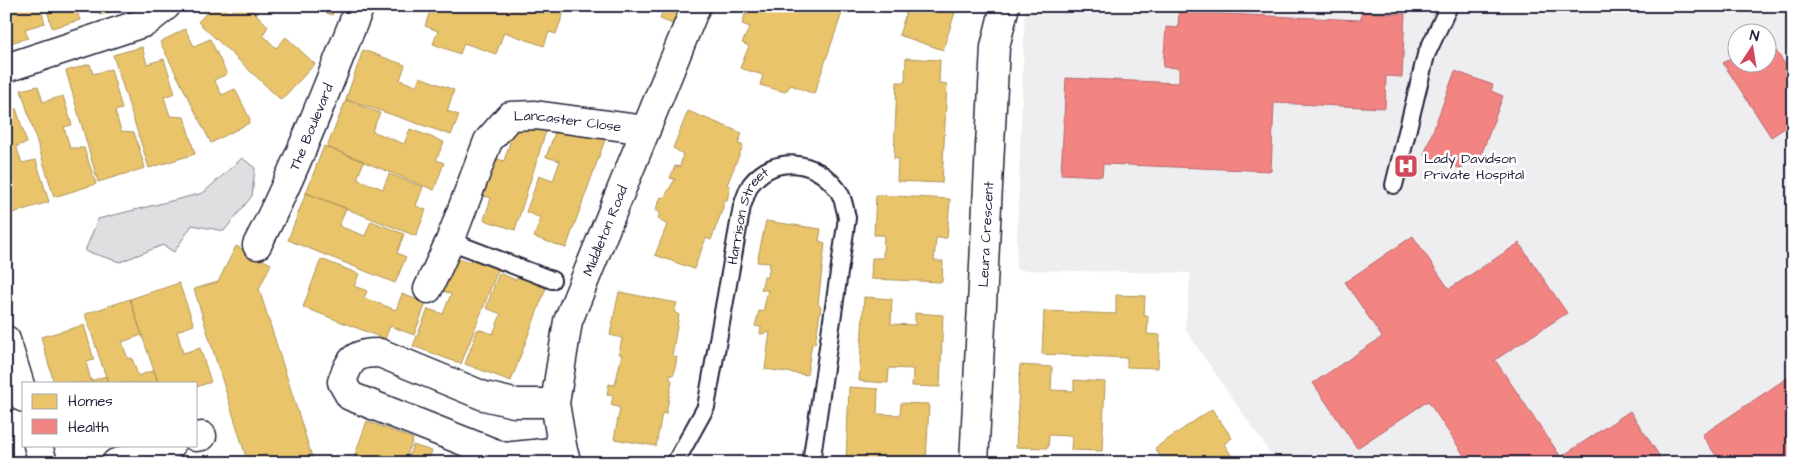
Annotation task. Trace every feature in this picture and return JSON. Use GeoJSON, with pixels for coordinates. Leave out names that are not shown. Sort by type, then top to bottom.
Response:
{"type":"FeatureCollection","features":[{"type":"Feature","properties":{"kind":"street"},"geometry":{"type":"LineString","coordinates":[[6,68],[146,22],[166,6]]}},
{"type":"Feature","properties":{"kind":"street","name":"The Boulevard"},"geometry":{"type":"LineString","coordinates":[[257,246],[301,153],[360,6]]}},
{"type":"Feature","properties":{"kind":"street","name":"Middleton Road"},"geometry":{"type":"LineString","coordinates":[[565,457],[555,403],[568,321],[696,6]]}},
{"type":"Feature","properties":{"kind":"street","name":"Leura Crescent"},"geometry":{"type":"LineString","coordinates":[[974,463],[995,47],[1005,6]]}},
{"type":"Feature","properties":{"kind":"street","name":"Lancaster Close"},"geometry":{"type":"LineString","coordinates":[[428,289],[450,241],[488,141],[510,116],[535,115],[646,130]]}},
{"type":"Feature","properties":{"kind":"street"},"geometry":{"type":"LineString","coordinates":[[6,340],[22,392]]}},
{"type":"Feature","properties":{"kind":"street"},"geometry":{"type":"LineString","coordinates":[[555,403],[514,403],[484,396],[380,353],[362,353],[348,363],[342,382],[350,396],[504,457],[565,457]]}},
{"type":"Feature","properties":{"kind":"street"},"geometry":{"type":"LineString","coordinates":[[38,446],[43,463]]}},
{"type":"Feature","properties":{"kind":"street"},"geometry":{"type":"LineString","coordinates":[[116,463],[168,446]]}},
{"type":"Feature","properties":{"kind":"lane"},"geometry":{"type":"LineString","coordinates":[[1394,186],[1426,55],[1449,6]]}},
{"type":"Feature","properties":{"kind":"lane","name":"Harrison Street"},"geometry":{"type":"LineString","coordinates":[[675,463],[706,407],[742,206],[750,186],[762,172],[780,163],[802,165],[823,174],[839,190],[848,218],[811,463]]}},
{"type":"Feature","properties":{"kind":"lane"},"geometry":{"type":"LineString","coordinates":[[450,241],[552,280]]}},
{"type":"Feature","properties":{"kind":"shaded area","name":"Lady Davidson Private Hospital"},"geometry":{"type":"Polygon","coordinates":[[[1025,6],[1793,6],[1793,463],[1277,463],[1185,329],[1191,273],[1016,270],[1025,6]]]}},
{"type":"Feature","properties":{"kind":"shaded area"},"geometry":{"type":"Polygon","coordinates":[[[242,158],[255,168],[252,196],[224,231],[192,225],[174,252],[163,245],[120,262],[85,251],[98,219],[203,193],[242,158]]]}},
{"type":"Feature","properties":{"kind":"building: Homes"},"geometry":{"type":"Polygon","coordinates":[[[6,6],[40,6],[45,23],[25,29],[28,38],[6,44],[6,6]]]}},
{"type":"Feature","properties":{"kind":"building: Homes"},"geometry":{"type":"Polygon","coordinates":[[[46,6],[75,6],[80,20],[52,28],[46,6]]]}},
{"type":"Feature","properties":{"kind":"building: Homes"},"geometry":{"type":"Polygon","coordinates":[[[97,6],[130,6],[100,15],[97,6]]]}},
{"type":"Feature","properties":{"kind":"building: Homes"},"geometry":{"type":"Polygon","coordinates":[[[213,6],[223,6],[230,13],[237,6],[248,6],[268,26],[263,35],[276,48],[286,37],[315,64],[281,100],[198,22],[213,6]]]}},
{"type":"Feature","properties":{"kind":"building: Homes"},"geometry":{"type":"Polygon","coordinates":[[[308,6],[335,6],[332,15],[308,6]]]}},
{"type":"Feature","properties":{"kind":"building: Homes"},"geometry":{"type":"Polygon","coordinates":[[[427,6],[566,6],[556,34],[549,32],[544,46],[504,32],[496,54],[464,43],[460,54],[433,44],[438,31],[425,26],[431,8],[427,6]]]}},
{"type":"Feature","properties":{"kind":"building: Homes"},"geometry":{"type":"Polygon","coordinates":[[[664,6],[678,11],[673,24],[660,19],[664,6]]]}},
{"type":"Feature","properties":{"kind":"building: Homes"},"geometry":{"type":"Polygon","coordinates":[[[748,6],[851,6],[849,11],[843,10],[814,94],[791,85],[785,92],[760,85],[763,75],[740,68],[749,46],[742,43],[750,27],[742,24],[748,6]]]}},
{"type":"Feature","properties":{"kind":"building: Homes"},"geometry":{"type":"Polygon","coordinates":[[[904,6],[957,6],[943,50],[899,35],[906,13],[902,12],[904,6]]]}},
{"type":"Feature","properties":{"kind":"building: Homes"},"geometry":{"type":"Polygon","coordinates":[[[185,29],[194,46],[210,39],[227,74],[214,80],[222,95],[235,89],[250,119],[249,123],[211,143],[160,42],[185,29]]]}},
{"type":"Feature","properties":{"kind":"building: Homes"},"geometry":{"type":"Polygon","coordinates":[[[142,47],[147,64],[164,59],[175,93],[164,97],[170,116],[184,117],[195,154],[149,168],[113,55],[142,47]]]}},
{"type":"Feature","properties":{"kind":"building: Homes"},"geometry":{"type":"Polygon","coordinates":[[[363,50],[405,65],[400,80],[416,86],[420,77],[454,90],[447,111],[459,115],[451,135],[346,99],[363,50]]]}},
{"type":"Feature","properties":{"kind":"building: Homes"},"geometry":{"type":"Polygon","coordinates":[[[906,58],[940,60],[939,83],[947,84],[942,183],[897,181],[898,158],[894,159],[897,82],[905,82],[906,58]]]}},
{"type":"Feature","properties":{"kind":"building: Homes"},"geometry":{"type":"Polygon","coordinates":[[[90,64],[93,74],[111,69],[122,109],[115,111],[121,131],[134,132],[145,168],[98,182],[66,71],[90,64]]]}},
{"type":"Feature","properties":{"kind":"building: Homes"},"geometry":{"type":"Polygon","coordinates":[[[38,86],[43,102],[63,96],[72,125],[64,127],[70,148],[84,148],[96,184],[54,197],[21,90],[38,86]]]}},
{"type":"Feature","properties":{"kind":"building: Homes"},"geometry":{"type":"Polygon","coordinates":[[[346,100],[380,113],[372,131],[404,144],[410,129],[444,142],[436,160],[444,163],[434,190],[327,147],[346,100]]]}},
{"type":"Feature","properties":{"kind":"building: Homes"},"geometry":{"type":"Polygon","coordinates":[[[16,108],[27,143],[16,146],[22,163],[36,160],[49,202],[6,215],[6,111],[16,108]]]}},
{"type":"Feature","properties":{"kind":"building: Homes"},"geometry":{"type":"Polygon","coordinates":[[[688,111],[742,133],[738,144],[743,145],[727,185],[730,186],[727,201],[723,199],[723,208],[711,240],[706,238],[694,269],[655,255],[667,225],[658,219],[660,211],[655,211],[661,197],[664,198],[675,179],[670,178],[675,166],[680,167],[683,154],[673,148],[688,111]]]}},
{"type":"Feature","properties":{"kind":"building: Homes"},"geometry":{"type":"Polygon","coordinates":[[[520,121],[549,121],[515,230],[484,220],[491,198],[477,194],[489,156],[504,161],[510,142],[496,138],[520,121]]]}},
{"type":"Feature","properties":{"kind":"building: Homes"},"geometry":{"type":"Polygon","coordinates":[[[559,121],[606,137],[566,248],[534,237],[541,218],[526,212],[539,176],[553,181],[560,161],[546,157],[559,121]]]}},
{"type":"Feature","properties":{"kind":"building: Homes"},"geometry":{"type":"Polygon","coordinates":[[[324,146],[364,161],[357,179],[383,189],[389,174],[423,187],[416,206],[426,210],[416,236],[306,193],[324,146]]]}},
{"type":"Feature","properties":{"kind":"building: Homes"},"geometry":{"type":"Polygon","coordinates":[[[306,193],[346,208],[339,226],[365,236],[371,221],[404,234],[397,253],[406,257],[395,283],[288,240],[306,193]]]}},
{"type":"Feature","properties":{"kind":"building: Homes"},"geometry":{"type":"Polygon","coordinates":[[[876,195],[950,199],[947,238],[936,238],[934,261],[943,261],[942,282],[871,279],[872,258],[883,258],[884,235],[874,235],[876,195]]]}},
{"type":"Feature","properties":{"kind":"building: Homes"},"geometry":{"type":"Polygon","coordinates":[[[766,221],[821,229],[819,241],[825,243],[818,304],[821,307],[815,344],[812,343],[807,375],[765,369],[770,332],[760,334],[761,327],[755,326],[759,311],[763,312],[768,290],[761,290],[764,277],[768,277],[770,263],[757,262],[766,221]]]}},
{"type":"Feature","properties":{"kind":"building: Homes"},"geometry":{"type":"Polygon","coordinates":[[[236,246],[271,264],[259,289],[314,463],[248,463],[194,289],[218,282],[236,246]]]}},
{"type":"Feature","properties":{"kind":"building: Homes"},"geometry":{"type":"Polygon","coordinates":[[[474,251],[501,262],[461,364],[413,346],[428,309],[443,314],[451,294],[438,289],[452,255],[470,262],[474,251]]]}},
{"type":"Feature","properties":{"kind":"building: Homes"},"geometry":{"type":"Polygon","coordinates":[[[321,259],[359,274],[354,286],[367,291],[364,298],[396,310],[402,294],[426,303],[414,335],[390,326],[385,339],[303,307],[321,259]]]}},
{"type":"Feature","properties":{"kind":"building: Homes"},"geometry":{"type":"Polygon","coordinates":[[[520,269],[549,280],[511,381],[465,364],[478,329],[493,334],[501,314],[486,308],[499,273],[516,280],[520,269]]]}},
{"type":"Feature","properties":{"kind":"building: Homes"},"geometry":{"type":"Polygon","coordinates":[[[179,283],[194,325],[177,331],[183,353],[200,348],[211,382],[198,386],[198,382],[158,382],[130,299],[179,283]]]}},
{"type":"Feature","properties":{"kind":"building: Homes"},"geometry":{"type":"Polygon","coordinates":[[[619,292],[677,303],[674,312],[679,315],[672,356],[677,357],[674,374],[669,376],[672,381],[666,414],[662,413],[656,446],[614,439],[620,408],[611,405],[613,396],[607,395],[609,384],[615,385],[622,354],[619,354],[622,338],[610,335],[619,292]]]}},
{"type":"Feature","properties":{"kind":"building: Homes"},"geometry":{"type":"Polygon","coordinates":[[[1116,295],[1145,296],[1144,316],[1148,316],[1147,334],[1160,335],[1158,368],[1127,367],[1127,358],[1042,354],[1044,311],[1116,314],[1116,295]]]}},
{"type":"Feature","properties":{"kind":"building: Homes"},"geometry":{"type":"Polygon","coordinates":[[[864,297],[892,299],[891,324],[915,325],[915,313],[943,315],[940,387],[912,386],[913,369],[889,368],[888,383],[859,381],[864,297]]]}},
{"type":"Feature","properties":{"kind":"building: Homes"},"geometry":{"type":"Polygon","coordinates":[[[130,299],[142,335],[122,342],[128,359],[132,358],[138,376],[154,370],[158,382],[108,382],[85,314],[130,299]]]}},
{"type":"Feature","properties":{"kind":"building: Homes"},"geometry":{"type":"Polygon","coordinates":[[[84,325],[94,360],[86,362],[91,381],[106,376],[108,382],[54,382],[41,337],[84,325]]]}},
{"type":"Feature","properties":{"kind":"building: Homes"},"geometry":{"type":"Polygon","coordinates":[[[1020,365],[1052,367],[1051,390],[1074,391],[1074,380],[1105,382],[1102,451],[1071,450],[1072,436],[1049,435],[1048,448],[1016,447],[1020,365]]]}},
{"type":"Feature","properties":{"kind":"building: Homes"},"geometry":{"type":"Polygon","coordinates":[[[849,387],[878,389],[877,414],[900,415],[901,403],[929,404],[926,463],[898,463],[898,458],[875,457],[875,463],[846,463],[849,387]]]}},
{"type":"Feature","properties":{"kind":"building: Homes"},"geometry":{"type":"Polygon","coordinates":[[[1212,409],[1232,438],[1224,444],[1235,461],[1243,456],[1248,463],[1165,463],[1155,448],[1212,409]]]}},
{"type":"Feature","properties":{"kind":"building: Homes"},"geometry":{"type":"Polygon","coordinates":[[[367,421],[413,439],[404,463],[352,463],[367,421]]]}},
{"type":"Feature","properties":{"kind":"building: Homes"},"geometry":{"type":"Polygon","coordinates":[[[413,445],[432,451],[428,461],[435,463],[406,463],[413,445]]]}},
{"type":"Feature","properties":{"kind":"building: Homes"},"geometry":{"type":"Polygon","coordinates":[[[1015,455],[1047,456],[1047,463],[1014,463],[1015,455]]]}},
{"type":"Feature","properties":{"kind":"building: Homes"},"geometry":{"type":"Polygon","coordinates":[[[213,457],[217,463],[192,463],[213,457]]]}},
{"type":"Feature","properties":{"kind":"building: Health"},"geometry":{"type":"Polygon","coordinates":[[[1179,12],[1361,20],[1361,12],[1405,14],[1402,77],[1386,76],[1385,108],[1274,103],[1271,171],[1103,164],[1102,176],[1061,174],[1066,78],[1179,83],[1179,68],[1163,67],[1166,27],[1178,28],[1179,12]]]}},
{"type":"Feature","properties":{"kind":"building: Health"},"geometry":{"type":"Polygon","coordinates":[[[1776,51],[1793,76],[1793,123],[1771,137],[1729,72],[1776,72],[1776,51]]]}},
{"type":"Feature","properties":{"kind":"building: Health"},"geometry":{"type":"Polygon","coordinates":[[[1455,71],[1493,85],[1491,91],[1503,96],[1480,158],[1468,153],[1462,169],[1424,155],[1455,71]]]}},
{"type":"Feature","properties":{"kind":"building: Health"},"geometry":{"type":"Polygon","coordinates":[[[1413,236],[1449,289],[1519,243],[1567,313],[1495,360],[1561,457],[1630,411],[1664,463],[1469,463],[1428,401],[1357,448],[1313,383],[1382,337],[1345,282],[1413,236]]]}},
{"type":"Feature","properties":{"kind":"building: Health"},"geometry":{"type":"Polygon","coordinates":[[[1793,374],[1793,463],[1721,463],[1702,435],[1793,374]]]}},
{"type":"Feature","properties":{"kind":"place","name":"Lady Davidson Private Hospital"},"geometry":{"type":"Point","coordinates":[1406,166]}}]}
